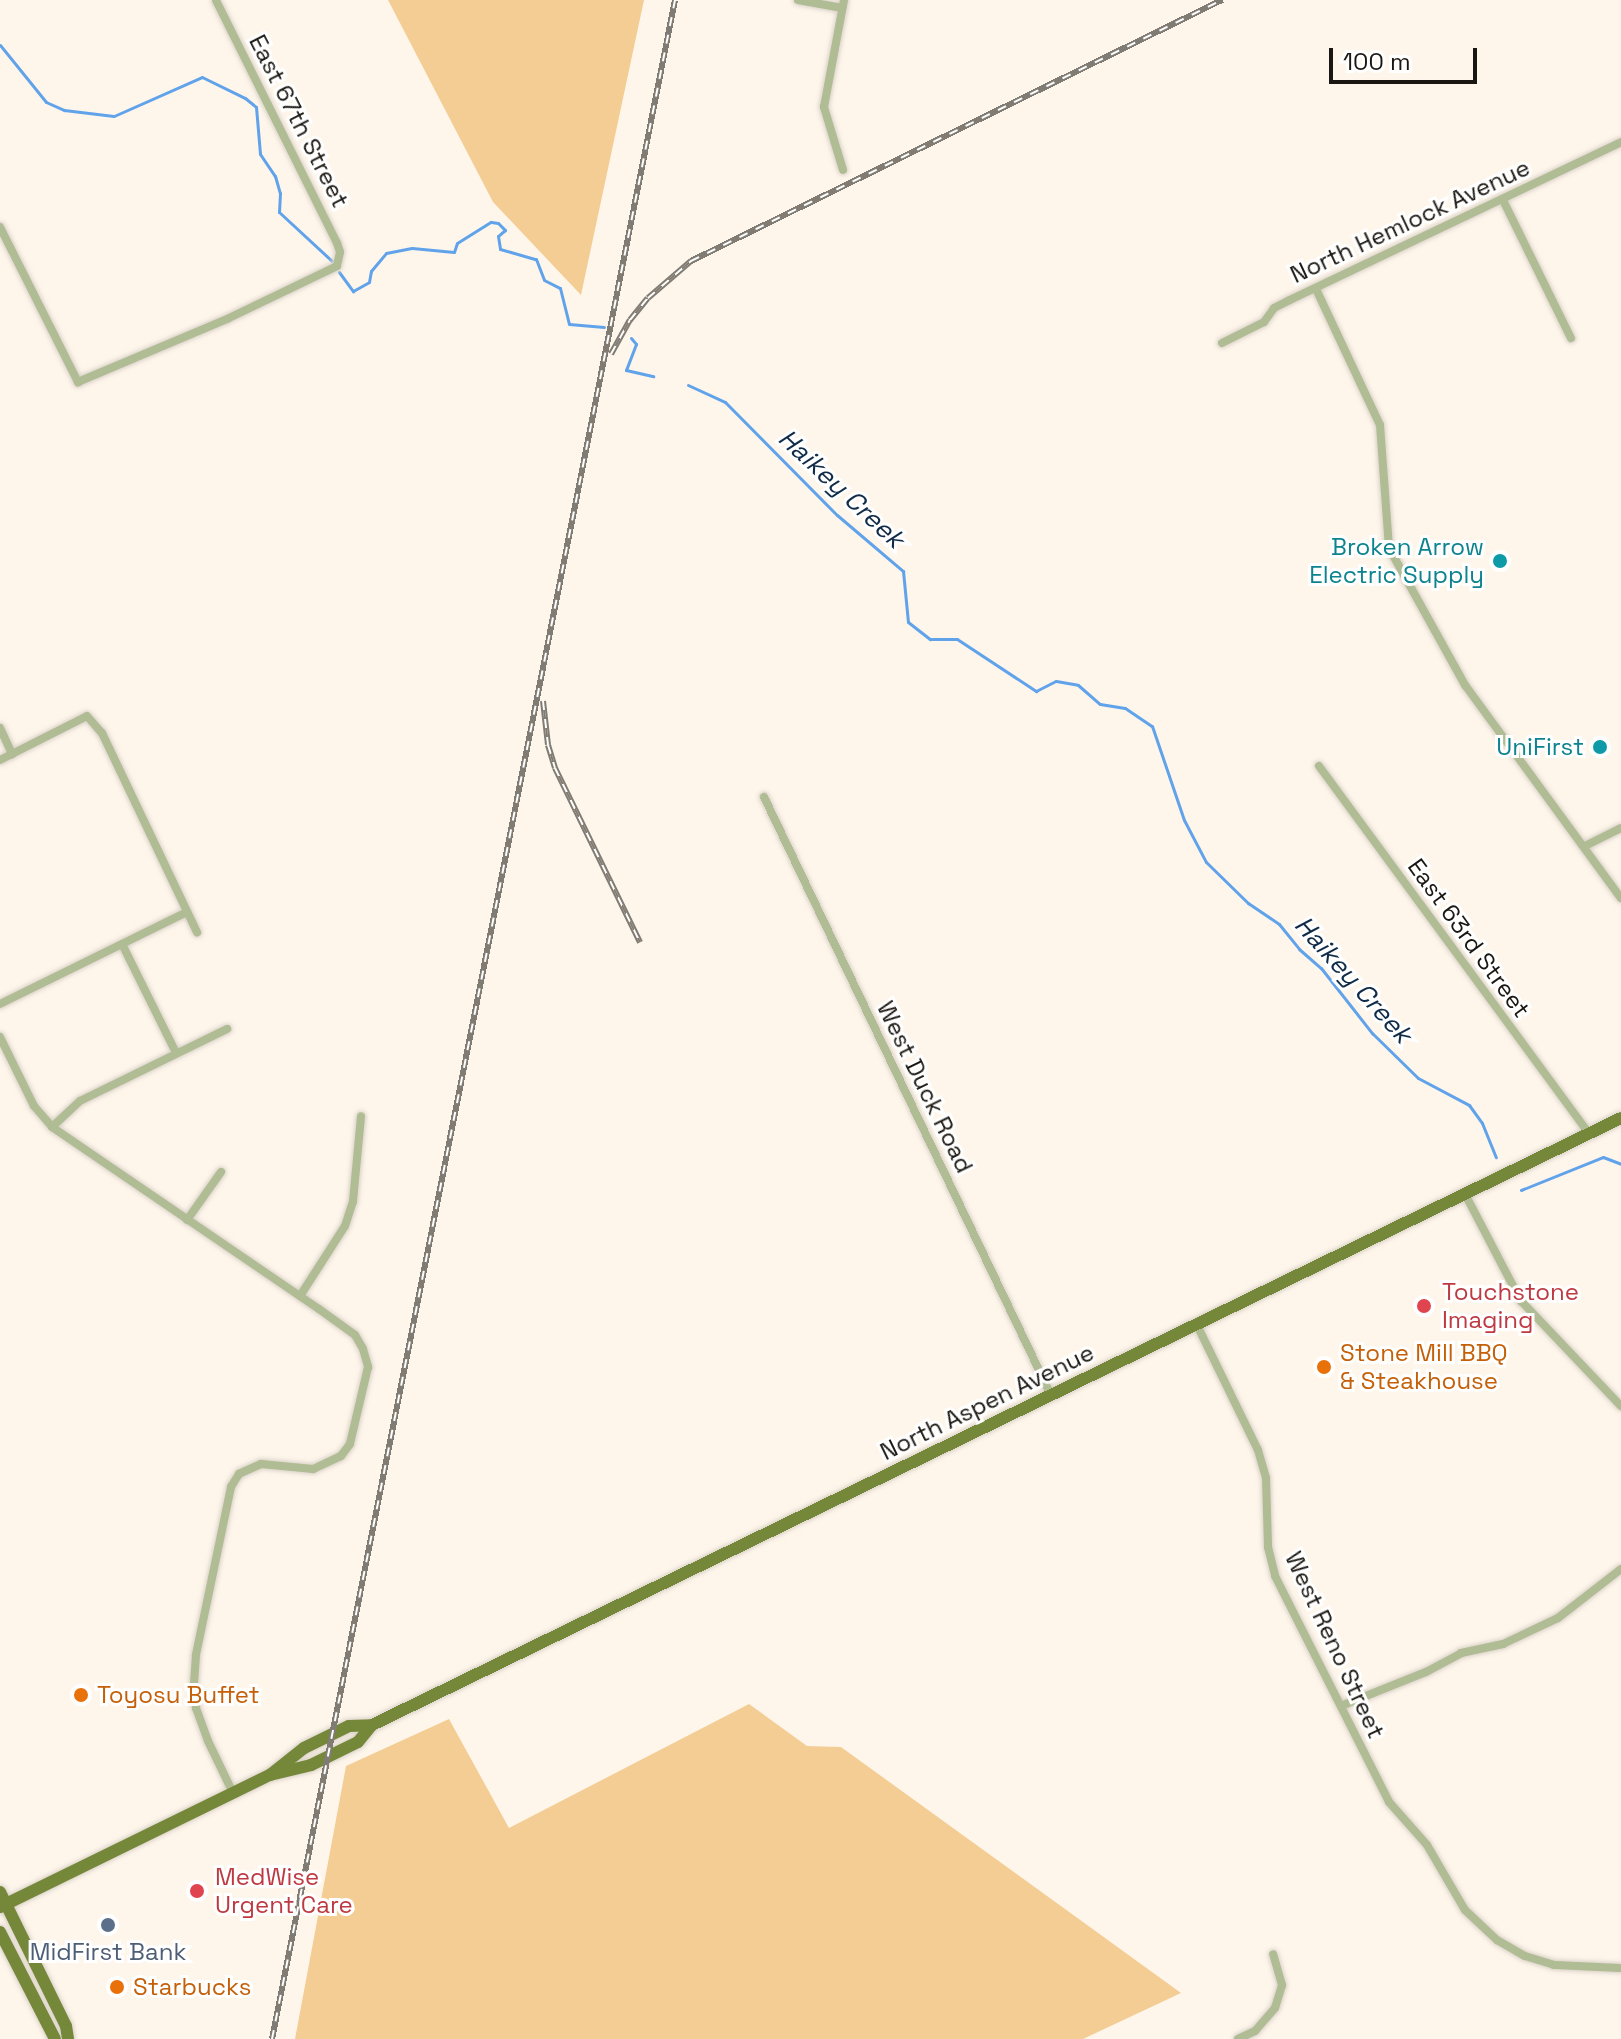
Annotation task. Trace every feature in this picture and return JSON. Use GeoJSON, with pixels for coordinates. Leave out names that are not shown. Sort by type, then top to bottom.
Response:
{"type":"FeatureCollection","features":[{"type":"Feature","properties":{"kind":"main road","name":"North Aspen Avenue"},"geometry":{"type":"LineString","coordinates":[[2,1901],[270,1775],[311,1765],[358,1742],[372,1725],[1621,1118]]}},
{"type":"Feature","properties":{"kind":"main road"},"geometry":{"type":"LineString","coordinates":[[2,1901],[66,2026],[68,2039]]}},
{"type":"Feature","properties":{"kind":"main road"},"geometry":{"type":"LineString","coordinates":[[0,1932],[55,2039]]}},
{"type":"Feature","properties":{"kind":"street","name":"East 67th Street"},"geometry":{"type":"LineString","coordinates":[[0,227],[78,382],[227,319],[332,269],[340,261],[337,243],[216,0]]}},
{"type":"Feature","properties":{"kind":"street"},"geometry":{"type":"LineString","coordinates":[[798,0],[843,4],[824,107],[843,170]]}},
{"type":"Feature","properties":{"kind":"street","name":"North Hemlock Avenue"},"geometry":{"type":"LineString","coordinates":[[1222,343],[1264,322],[1274,308],[1621,142]]}},
{"type":"Feature","properties":{"kind":"street"},"geometry":{"type":"LineString","coordinates":[[1503,200],[1571,338]]}},
{"type":"Feature","properties":{"kind":"street"},"geometry":{"type":"LineString","coordinates":[[1316,289],[1380,425],[1389,548],[1465,685],[1621,898]]}},
{"type":"Feature","properties":{"kind":"street"},"geometry":{"type":"LineString","coordinates":[[0,760],[87,716],[102,733],[197,932]]}},
{"type":"Feature","properties":{"kind":"street"},"geometry":{"type":"LineString","coordinates":[[0,728],[12,754]]}},
{"type":"Feature","properties":{"kind":"street","name":"East 63rd Street"},"geometry":{"type":"LineString","coordinates":[[1319,766],[1589,1134]]}},
{"type":"Feature","properties":{"kind":"street","name":"West Duck Road"},"geometry":{"type":"LineString","coordinates":[[764,797],[1051,1395]]}},
{"type":"Feature","properties":{"kind":"street"},"geometry":{"type":"LineString","coordinates":[[1585,846],[1621,828]]}},
{"type":"Feature","properties":{"kind":"street"},"geometry":{"type":"LineString","coordinates":[[0,1004],[187,912]]}},
{"type":"Feature","properties":{"kind":"street"},"geometry":{"type":"LineString","coordinates":[[122,944],[176,1053]]}},
{"type":"Feature","properties":{"kind":"street"},"geometry":{"type":"LineString","coordinates":[[52,1127],[80,1101],[227,1029]]}},
{"type":"Feature","properties":{"kind":"street"},"geometry":{"type":"LineString","coordinates":[[0,1037],[34,1106],[52,1127],[355,1335],[363,1349],[368,1367],[350,1444],[341,1456],[313,1469],[261,1464],[239,1474],[231,1487],[196,1655],[194,1686],[196,1708],[208,1741],[233,1793]]}},
{"type":"Feature","properties":{"kind":"street"},"geometry":{"type":"LineString","coordinates":[[300,1296],[345,1226],[353,1201],[361,1116]]}},
{"type":"Feature","properties":{"kind":"street"},"geometry":{"type":"LineString","coordinates":[[187,1220],[221,1172]]}},
{"type":"Feature","properties":{"kind":"street"},"geometry":{"type":"LineString","coordinates":[[1465,1194],[1521,1301],[1621,1406]]}},
{"type":"Feature","properties":{"kind":"street","name":"West Reno Street"},"geometry":{"type":"LineString","coordinates":[[1197,1325],[1258,1450],[1266,1478],[1268,1547],[1275,1576],[1389,1802],[1427,1845],[1465,1910],[1479,1925],[1516,1951],[1554,1965],[1621,1968]]}},
{"type":"Feature","properties":{"kind":"street"},"geometry":{"type":"LineString","coordinates":[[1341,1706],[1426,1672],[1461,1653],[1503,1644],[1558,1618],[1621,1569]]}},
{"type":"Feature","properties":{"kind":"street"},"geometry":{"type":"LineString","coordinates":[[1238,2039],[1255,2031],[1275,2008],[1282,1985],[1273,1954]]}},
{"type":"Feature","properties":{"kind":"shaded area"},"geometry":{"type":"Polygon","coordinates":[[[388,0],[644,0],[581,295],[493,202],[388,0]]]}},
{"type":"Feature","properties":{"kind":"shaded area"},"geometry":{"type":"Polygon","coordinates":[[[749,1704],[807,1746],[841,1747],[1181,1993],[1083,2039],[295,2039],[346,1766],[449,1719],[509,1828],[749,1704]]]}},
{"type":"Feature","properties":{"kind":"waterway"},"geometry":{"type":"LineString","coordinates":[[0,45],[46,102],[64,110],[114,116],[202,77],[245,98],[256,107],[260,154],[275,176],[280,193],[279,212],[332,261]]}},
{"type":"Feature","properties":{"kind":"waterway","name":"Haikey Creek"},"geometry":{"type":"LineString","coordinates":[[339,272],[353,291],[369,282],[371,271],[386,253],[412,248],[454,252],[457,243],[491,222],[498,223],[505,230],[498,236],[500,249],[536,259],[544,280],[560,288],[569,324],[604,327]]}},
{"type":"Feature","properties":{"kind":"waterway","name":"Haikey Creek"},"geometry":{"type":"LineString","coordinates":[[631,338],[636,344],[626,370],[653,376]]}},
{"type":"Feature","properties":{"kind":"waterway","name":"Haikey Creek"},"geometry":{"type":"LineString","coordinates":[[688,385],[725,402],[837,515],[903,571],[908,622],[930,639],[957,639],[1036,691],[1056,681],[1078,685],[1100,704],[1125,708],[1152,726],[1184,820],[1206,862],[1248,903],[1279,924],[1299,949],[1321,968],[1372,1033],[1418,1078],[1469,1105],[1482,1123],[1496,1157]]}},
{"type":"Feature","properties":{"kind":"waterway","name":"Haikey Creek"},"geometry":{"type":"LineString","coordinates":[[1521,1190],[1603,1157],[1621,1164]]}},
{"type":"Feature","properties":{"kind":"railway"},"geometry":{"type":"LineString","coordinates":[[272,2039],[675,0]]}},
{"type":"Feature","properties":{"kind":"railway"},"geometry":{"type":"LineString","coordinates":[[611,354],[630,320],[648,298],[691,261],[1222,0]]}},
{"type":"Feature","properties":{"kind":"railway"},"geometry":{"type":"LineString","coordinates":[[543,701],[548,745],[555,768],[640,942]]}},
{"type":"Feature","properties":{"kind":"place","name":"Broken Arrow Electric Supply"},"geometry":{"type":"Point","coordinates":[1500,561]}},
{"type":"Feature","properties":{"kind":"place","name":"UniFirst"},"geometry":{"type":"Point","coordinates":[1600,747]}},
{"type":"Feature","properties":{"kind":"place","name":"Touchstone Imaging"},"geometry":{"type":"Point","coordinates":[1424,1306]}},
{"type":"Feature","properties":{"kind":"place","name":"Stone Mill BBQ & Steakhouse"},"geometry":{"type":"Point","coordinates":[1324,1367]}},
{"type":"Feature","properties":{"kind":"place","name":"Toyosu Buffet"},"geometry":{"type":"Point","coordinates":[81,1695]}},
{"type":"Feature","properties":{"kind":"place","name":"MedWise Urgent Care"},"geometry":{"type":"Point","coordinates":[197,1891]}},
{"type":"Feature","properties":{"kind":"place","name":"MidFirst Bank"},"geometry":{"type":"Point","coordinates":[108,1925]}},
{"type":"Feature","properties":{"kind":"place","name":"Starbucks"},"geometry":{"type":"Point","coordinates":[117,1987]}}]}
